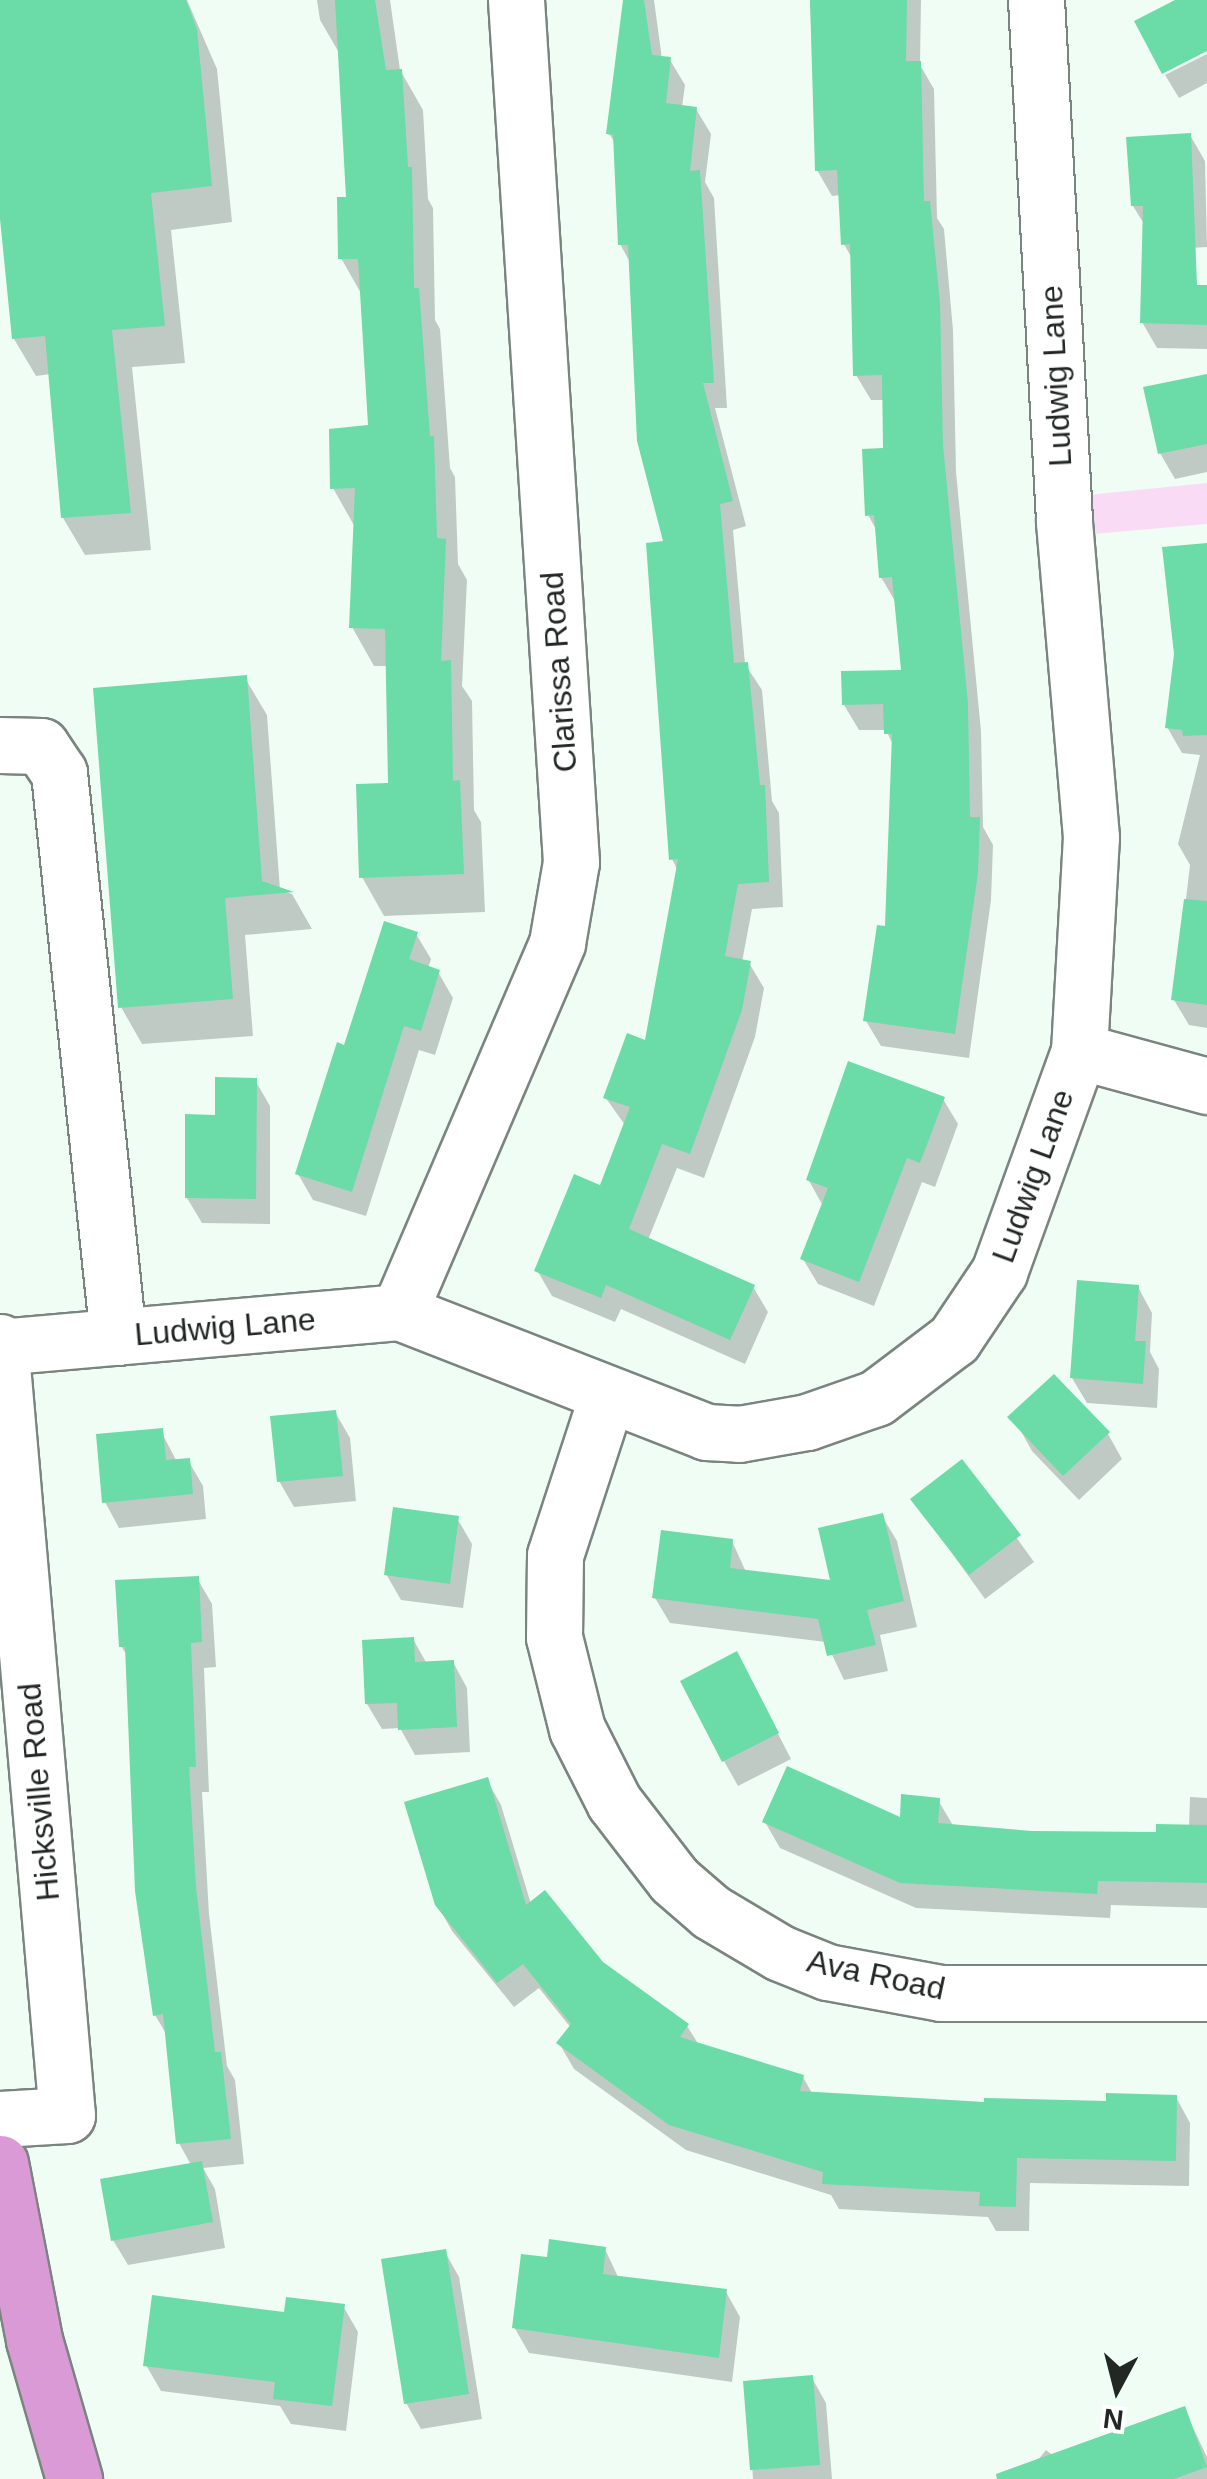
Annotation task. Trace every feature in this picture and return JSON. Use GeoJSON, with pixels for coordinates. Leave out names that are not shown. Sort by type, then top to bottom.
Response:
{"type":"FeatureCollection","features":[{"type":"Feature","properties":{"kind":"main road"},"geometry":{"type":"LineString","coordinates":[[0,2164],[34,2340],[74,2479]]}},
{"type":"Feature","properties":{"kind":"street","name":"Clarissa Road"},"geometry":{"type":"LineString","coordinates":[[399,1312],[557,943],[572,862],[516,0]]}},
{"type":"Feature","properties":{"kind":"street","name":"Ludwig Lane"},"geometry":{"type":"LineString","coordinates":[[0,1346],[399,1312],[706,1432],[740,1434],[808,1422],[876,1398],[954,1340],[999,1272],[1079,1052],[1090,837],[1064,520],[1036,0]]}},
{"type":"Feature","properties":{"kind":"street"},"geometry":{"type":"LineString","coordinates":[[0,745],[41,746],[59,772],[118,1337]]}},
{"type":"Feature","properties":{"kind":"street"},"geometry":{"type":"LineString","coordinates":[[1079,1052],[1207,1086]]}},
{"type":"Feature","properties":{"kind":"street","name":"Hicksville Road"},"geometry":{"type":"LineString","coordinates":[[0,1346],[67,2115],[0,2119]]}},
{"type":"Feature","properties":{"kind":"street","name":"Ava Road"},"geometry":{"type":"LineString","coordinates":[[607,1396],[554,1554],[554,1637],[577,1729],[614,1802],[674,1880],[711,1912],[780,1953],[828,1972],[940,1992],[1207,1993]]}},
{"type":"Feature","properties":{"kind":"shaded area"},"geometry":{"type":"Polygon","coordinates":[[[1207,483],[1207,524],[1071,536],[1068,497],[1207,483]]]}},
{"type":"Feature","properties":{"kind":"building"},"geometry":{"type":"Polygon","coordinates":[[[0,0],[186,0],[197,29],[212,186],[151,193],[165,326],[112,330],[131,513],[61,518],[45,336],[12,339],[0,219],[0,0]]]}},
{"type":"Feature","properties":{"kind":"building"},"geometry":{"type":"Polygon","coordinates":[[[335,0],[375,0],[386,70],[402,69],[408,167],[412,167],[414,288],[419,288],[430,436],[434,436],[437,538],[446,539],[441,661],[451,660],[453,781],[460,780],[464,874],[359,878],[356,784],[388,783],[385,629],[349,628],[355,488],[330,489],[329,429],[368,425],[358,259],[338,259],[337,197],[346,197],[335,0]]]}},
{"type":"Feature","properties":{"kind":"building"},"geometry":{"type":"Polygon","coordinates":[[[623,0],[644,0],[652,55],[671,57],[666,103],[697,107],[690,171],[700,170],[714,383],[703,383],[733,501],[720,504],[734,663],[748,662],[760,785],[765,785],[769,882],[738,884],[725,956],[751,961],[742,1010],[690,1154],[662,1144],[629,1229],[755,1285],[730,1340],[606,1285],[601,1298],[534,1271],[574,1174],[600,1185],[630,1107],[603,1098],[627,1033],[645,1040],[678,859],[669,860],[646,543],[663,541],[637,441],[628,245],[618,245],[613,135],[606,134],[623,0]]]}},
{"type":"Feature","properties":{"kind":"building"},"geometry":{"type":"Polygon","coordinates":[[[810,0],[907,0],[906,61],[921,61],[924,201],[930,201],[940,303],[943,445],[968,703],[970,817],[980,817],[978,873],[955,1034],[863,1021],[877,925],[885,926],[892,734],[884,734],[883,704],[842,705],[841,671],[901,670],[892,577],[879,578],[874,515],[865,516],[862,449],[883,448],[882,375],[853,376],[850,244],[841,245],[837,170],[815,171],[810,0]]]}},
{"type":"Feature","properties":{"kind":"building"},"geometry":{"type":"Polygon","coordinates":[[[1175,0],[1207,0],[1207,51],[1162,74],[1134,21],[1175,0]]]}},
{"type":"Feature","properties":{"kind":"building"},"geometry":{"type":"Polygon","coordinates":[[[1191,133],[1197,285],[1207,285],[1207,325],[1140,323],[1143,206],[1131,206],[1126,137],[1191,133]]]}},
{"type":"Feature","properties":{"kind":"building"},"geometry":{"type":"Polygon","coordinates":[[[1207,374],[1207,444],[1158,454],[1143,387],[1207,374]]]}},
{"type":"Feature","properties":{"kind":"building"},"geometry":{"type":"Polygon","coordinates":[[[1207,543],[1207,735],[1183,736],[1182,730],[1165,728],[1174,654],[1162,547],[1207,543]]]}},
{"type":"Feature","properties":{"kind":"building"},"geometry":{"type":"Polygon","coordinates":[[[247,675],[262,881],[294,892],[225,898],[233,999],[118,1008],[93,688],[247,675]]]}},
{"type":"Feature","properties":{"kind":"building"},"geometry":{"type":"Polygon","coordinates":[[[1184,899],[1207,901],[1207,1005],[1171,1000],[1184,899]]]}},
{"type":"Feature","properties":{"kind":"building"},"geometry":{"type":"Polygon","coordinates":[[[384,921],[418,932],[409,959],[440,970],[421,1031],[404,1026],[352,1192],[295,1174],[337,1042],[344,1045],[384,921]]]}},
{"type":"Feature","properties":{"kind":"building"},"geometry":{"type":"Polygon","coordinates":[[[848,1061],[945,1097],[920,1163],[907,1158],[859,1282],[800,1259],[828,1188],[806,1180],[848,1061]]]}},
{"type":"Feature","properties":{"kind":"building"},"geometry":{"type":"Polygon","coordinates":[[[215,1077],[257,1078],[256,1199],[185,1198],[185,1114],[215,1115],[215,1077]]]}},
{"type":"Feature","properties":{"kind":"building"},"geometry":{"type":"Polygon","coordinates":[[[1077,1280],[1139,1285],[1135,1341],[1146,1341],[1143,1384],[1070,1378],[1077,1280]]]}},
{"type":"Feature","properties":{"kind":"building"},"geometry":{"type":"Polygon","coordinates":[[[1054,1374],[1110,1432],[1063,1476],[1007,1417],[1054,1374]]]}},
{"type":"Feature","properties":{"kind":"building"},"geometry":{"type":"Polygon","coordinates":[[[336,1410],[343,1476],[277,1482],[270,1416],[336,1410]]]}},
{"type":"Feature","properties":{"kind":"building"},"geometry":{"type":"Polygon","coordinates":[[[163,1428],[166,1460],[190,1458],[193,1494],[102,1503],[96,1434],[163,1428]]]}},
{"type":"Feature","properties":{"kind":"building"},"geometry":{"type":"Polygon","coordinates":[[[962,1459],[1021,1535],[969,1575],[910,1499],[962,1459]]]}},
{"type":"Feature","properties":{"kind":"building"},"geometry":{"type":"Polygon","coordinates":[[[393,1507],[459,1516],[450,1584],[384,1575],[393,1507]]]}},
{"type":"Feature","properties":{"kind":"building"},"geometry":{"type":"Polygon","coordinates":[[[883,1513],[904,1601],[867,1610],[876,1645],[827,1656],[818,1619],[652,1598],[661,1530],[733,1539],[730,1568],[830,1580],[818,1528],[883,1513]]]}},
{"type":"Feature","properties":{"kind":"building"},"geometry":{"type":"Polygon","coordinates":[[[199,1576],[202,1642],[191,1643],[196,1767],[189,1767],[196,1887],[215,2052],[221,2052],[231,2139],[176,2144],[163,2014],[153,2016],[135,1891],[125,1647],[119,1647],[115,1580],[199,1576]]]}},
{"type":"Feature","properties":{"kind":"building"},"geometry":{"type":"Polygon","coordinates":[[[414,1637],[415,1662],[454,1660],[457,1727],[398,1730],[397,1703],[365,1704],[362,1640],[414,1637]]]}},
{"type":"Feature","properties":{"kind":"building"},"geometry":{"type":"Polygon","coordinates":[[[737,1651],[779,1733],[722,1762],[680,1681],[737,1651]]]}},
{"type":"Feature","properties":{"kind":"building"},"geometry":{"type":"Polygon","coordinates":[[[787,1766],[900,1817],[901,1794],[940,1798],[938,1823],[1032,1831],[1156,1832],[1156,1824],[1207,1825],[1207,1883],[1098,1881],[1097,1894],[900,1883],[762,1822],[787,1766]]]}},
{"type":"Feature","properties":{"kind":"building"},"geometry":{"type":"Polygon","coordinates":[[[488,1777],[526,1905],[545,1890],[603,1962],[689,2024],[680,2037],[804,2075],[800,2091],[984,2102],[984,2098],[1106,2101],[1106,2093],[1177,2095],[1176,2161],[1017,2158],[1016,2207],[979,2206],[980,2192],[822,2184],[823,2172],[669,2125],[556,2043],[571,2024],[523,1964],[497,1983],[435,1905],[404,1802],[488,1777]]]}},
{"type":"Feature","properties":{"kind":"building"},"geometry":{"type":"Polygon","coordinates":[[[202,2161],[213,2222],[111,2241],[100,2179],[202,2161]]]}},
{"type":"Feature","properties":{"kind":"building"},"geometry":{"type":"Polygon","coordinates":[[[549,2239],[606,2247],[603,2274],[727,2289],[719,2358],[512,2328],[521,2254],[547,2257],[549,2239]]]}},
{"type":"Feature","properties":{"kind":"building"},"geometry":{"type":"Polygon","coordinates":[[[446,2249],[469,2394],[404,2404],[381,2259],[446,2249]]]}},
{"type":"Feature","properties":{"kind":"building"},"geometry":{"type":"Polygon","coordinates":[[[152,2295],[284,2312],[286,2297],[345,2304],[332,2406],[273,2399],[275,2382],[143,2366],[152,2295]]]}},
{"type":"Feature","properties":{"kind":"building"},"geometry":{"type":"Polygon","coordinates":[[[813,2375],[820,2465],[750,2470],[743,2381],[813,2375]]]}},
{"type":"Feature","properties":{"kind":"building"},"geometry":{"type":"Polygon","coordinates":[[[1185,2406],[1207,2467],[1174,2479],[997,2479],[996,2474],[1185,2406]]]}}]}
